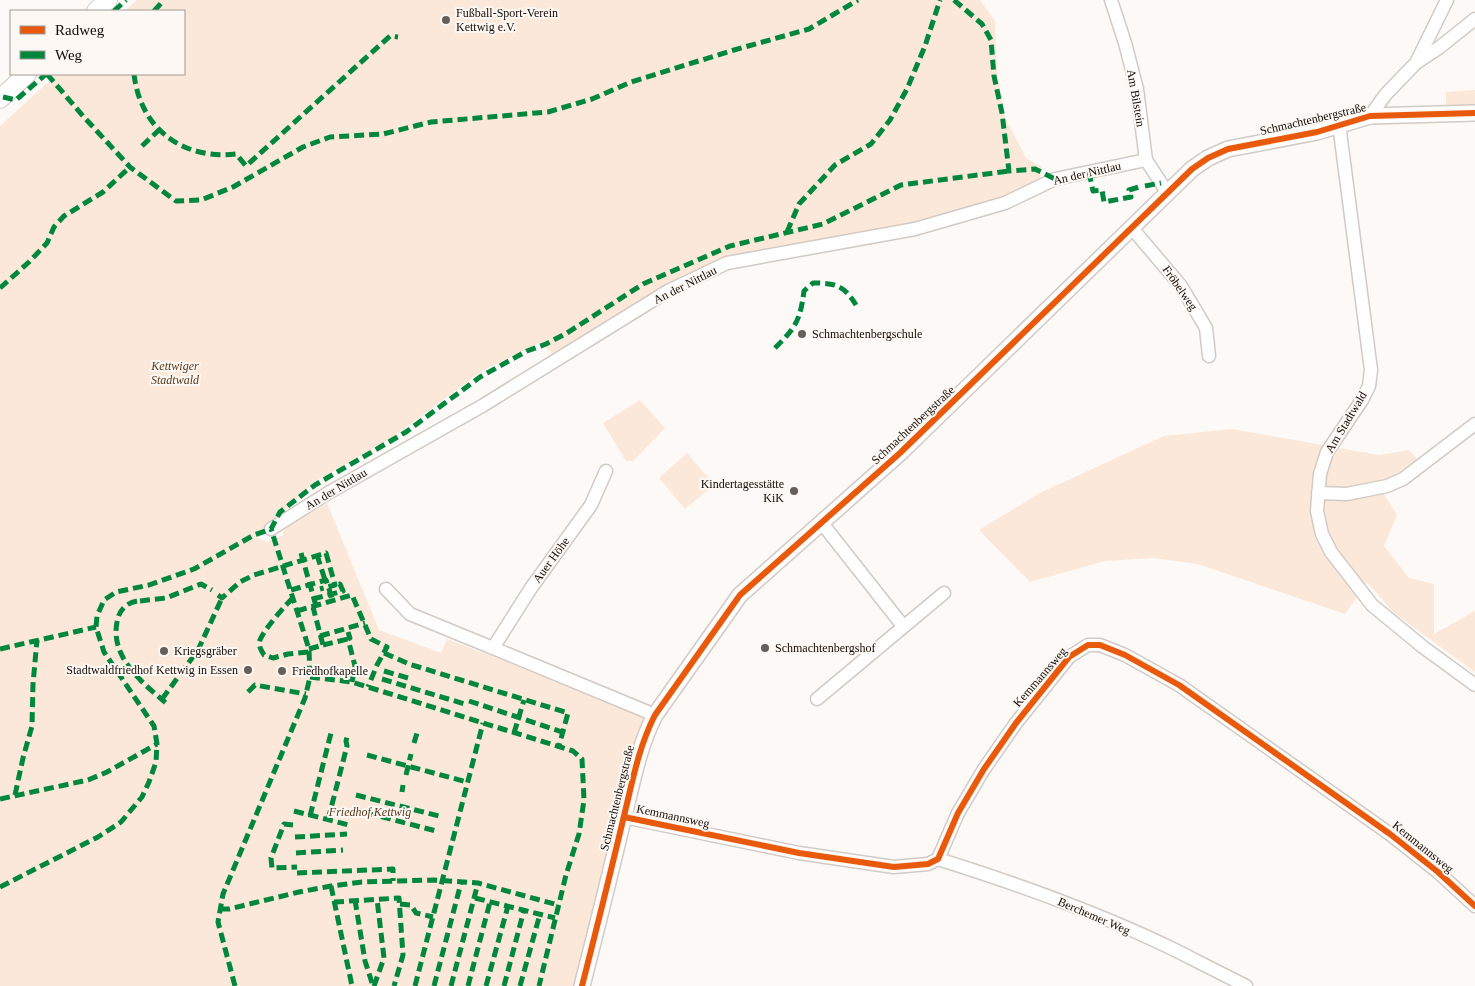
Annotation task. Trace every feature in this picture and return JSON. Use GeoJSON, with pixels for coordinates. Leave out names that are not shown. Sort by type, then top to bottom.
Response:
{"type":"FeatureCollection","features":[{"type":"Feature","properties":{"kind":"main road"},"geometry":{"type":"LineString","coordinates":[[97,10],[108,0]]}},
{"type":"Feature","properties":{"kind":"main road"},"geometry":{"type":"LineString","coordinates":[[1,96],[27,75]]}},
{"type":"Feature","properties":{"kind":"street","name":"Am Bilstein"},"geometry":{"type":"LineString","coordinates":[[1111,0],[1137,89],[1146,160],[1168,192]]}},
{"type":"Feature","properties":{"kind":"street"},"geometry":{"type":"LineString","coordinates":[[1416,63],[1447,0]]}},
{"type":"Feature","properties":{"kind":"street"},"geometry":{"type":"LineString","coordinates":[[1370,116],[1386,94],[1416,63],[1440,47],[1475,19]]}},
{"type":"Feature","properties":{"kind":"street","name":"Schmachtenbergstraße"},"geometry":{"type":"LineString","coordinates":[[582,986],[635,766],[647,731],[655,715],[740,595],[900,453],[1192,169],[1208,158],[1228,149],[1317,132],[1370,116],[1475,113]]}},
{"type":"Feature","properties":{"kind":"street","name":"Am Stadtwald"},"geometry":{"type":"LineString","coordinates":[[1339,124],[1371,370],[1368,386],[1362,400],[1327,452],[1320,474],[1317,511],[1322,534],[1331,552],[1372,605],[1423,648],[1475,685]]}},
{"type":"Feature","properties":{"kind":"street","name":"An der Nittlau"},"geometry":{"type":"LineString","coordinates":[[271,529],[328,493],[482,406],[668,291],[727,263],[915,229],[1005,203],[1055,179],[1146,160]]}},
{"type":"Feature","properties":{"kind":"street","name":"Fröbelweg"},"geometry":{"type":"LineString","coordinates":[[1132,227],[1181,286],[1201,319],[1206,328],[1209,356]]}},
{"type":"Feature","properties":{"kind":"street"},"geometry":{"type":"LineString","coordinates":[[1318,493],[1347,494],[1387,486],[1403,479],[1475,424]]}},
{"type":"Feature","properties":{"kind":"street","name":"Auer Höhe"},"geometry":{"type":"LineString","coordinates":[[494,648],[530,588],[591,505],[606,471]]}},
{"type":"Feature","properties":{"kind":"street"},"geometry":{"type":"LineString","coordinates":[[822,522],[902,626]]}},
{"type":"Feature","properties":{"kind":"street"},"geometry":{"type":"LineString","coordinates":[[386,589],[410,614],[655,715]]}},
{"type":"Feature","properties":{"kind":"street"},"geometry":{"type":"LineString","coordinates":[[816,700],[902,626],[944,593]]}},
{"type":"Feature","properties":{"kind":"street","name":"Kemmannsweg"},"geometry":{"type":"LineString","coordinates":[[624,817],[799,853],[894,867],[928,864],[938,859],[958,813],[984,769],[1016,723],[1069,657],[1088,645],[1100,645],[1179,685],[1390,834],[1438,872],[1475,906]]}},
{"type":"Feature","properties":{"kind":"street","name":"Berchemer Weg"},"geometry":{"type":"LineString","coordinates":[[938,859],[993,876],[1077,908],[1174,949],[1246,986]]}},
{"type":"Feature","properties":{"kind":"green space","name":"Kettwiger Stadtwald"},"geometry":{"type":"Polygon","coordinates":[[[137,0],[980,0],[995,21],[997,72],[1005,117],[1026,158],[1041,167],[1040,180],[999,200],[908,225],[697,271],[639,300],[554,355],[539,343],[482,371],[393,437],[314,482],[257,538],[267,542],[283,535],[284,529],[327,503],[379,630],[441,653],[447,639],[650,717],[577,986],[0,986],[0,126],[56,75],[185,75],[185,10],[126,10],[137,0]]]}},
{"type":"Feature","properties":{"kind":"green space"},"geometry":{"type":"Polygon","coordinates":[[[1475,90],[1475,106],[1446,108],[1446,92],[1475,90]]]}},
{"type":"Feature","properties":{"kind":"green space"},"geometry":{"type":"Polygon","coordinates":[[[640,400],[665,428],[633,461],[626,461],[603,423],[640,400]]]}},
{"type":"Feature","properties":{"kind":"green space"},"geometry":{"type":"Polygon","coordinates":[[[1232,429],[1379,455],[1409,450],[1417,459],[1392,477],[1376,481],[1397,515],[1384,546],[1409,578],[1434,584],[1434,634],[1475,611],[1475,672],[1394,613],[1367,582],[1345,614],[1198,564],[1153,558],[1105,561],[1030,582],[979,530],[1042,492],[1164,436],[1232,429]]]}},
{"type":"Feature","properties":{"kind":"green space"},"geometry":{"type":"Polygon","coordinates":[[[687,453],[714,485],[685,509],[659,478],[687,453]]]}},
{"type":"Feature","properties":{"kind":"marked path"},"geometry":{"type":"LineString","coordinates":[[115,10],[126,0]]}},
{"type":"Feature","properties":{"kind":"marked path"},"geometry":{"type":"LineString","coordinates":[[155,10],[164,0]]}},
{"type":"Feature","properties":{"kind":"marked path"},"geometry":{"type":"LineString","coordinates":[[48,75],[130,167],[176,201],[201,200],[233,187],[303,147],[330,137],[383,134],[431,122],[548,112],[592,99],[631,82],[809,29],[858,0]]}},
{"type":"Feature","properties":{"kind":"marked path"},"geometry":{"type":"LineString","coordinates":[[787,232],[799,204],[835,165],[871,144],[890,120],[907,89],[925,46],[940,0]]}},
{"type":"Feature","properties":{"kind":"marked path"},"geometry":{"type":"LineString","coordinates":[[954,0],[982,24],[991,40],[994,76],[1002,113],[1009,171],[1035,169],[1055,179]]}},
{"type":"Feature","properties":{"kind":"marked path"},"geometry":{"type":"LineString","coordinates":[[134,75],[138,93],[145,110],[155,125],[167,137],[182,146],[198,152],[236,154],[246,166],[390,36],[398,37]]}},
{"type":"Feature","properties":{"kind":"marked path"},"geometry":{"type":"LineString","coordinates":[[3,97],[16,100],[45,75]]}},
{"type":"Feature","properties":{"kind":"marked path"},"geometry":{"type":"LineString","coordinates":[[142,146],[159,130]]}},
{"type":"Feature","properties":{"kind":"marked path"},"geometry":{"type":"LineString","coordinates":[[0,288],[47,243],[54,227],[64,216],[103,192],[130,167]]}},
{"type":"Feature","properties":{"kind":"marked path"},"geometry":{"type":"LineString","coordinates":[[0,887],[98,837],[121,822],[142,797],[149,782],[156,762],[157,744],[154,726],[104,652],[96,627],[97,616],[104,600],[116,592],[149,585],[194,569],[254,535],[271,529],[280,512],[315,485],[406,432],[480,377],[527,351],[567,333],[643,284],[730,246],[823,224],[901,185],[1009,171]]}},
{"type":"Feature","properties":{"kind":"marked path"},"geometry":{"type":"LineString","coordinates":[[1089,172],[1093,191],[1102,190],[1104,202],[1131,197],[1129,190],[1139,187]]}},
{"type":"Feature","properties":{"kind":"marked path"},"geometry":{"type":"LineString","coordinates":[[1145,186],[1161,183]]}},
{"type":"Feature","properties":{"kind":"marked path"},"geometry":{"type":"LineString","coordinates":[[775,348],[796,323],[801,310],[804,291],[813,283],[838,286],[852,298],[856,305]]}},
{"type":"Feature","properties":{"kind":"marked path"},"geometry":{"type":"LineString","coordinates":[[235,986],[218,922],[223,894],[305,698],[310,677],[309,649],[271,529]]}},
{"type":"Feature","properties":{"kind":"marked path"},"geometry":{"type":"LineString","coordinates":[[301,553],[316,606]]}},
{"type":"Feature","properties":{"kind":"marked path"},"geometry":{"type":"LineString","coordinates":[[218,595],[222,598],[240,582],[254,575],[326,553],[335,585],[320,589]]}},
{"type":"Feature","properties":{"kind":"marked path"},"geometry":{"type":"LineString","coordinates":[[317,555],[325,580]]}},
{"type":"Feature","properties":{"kind":"marked path"},"geometry":{"type":"LineString","coordinates":[[291,590],[326,580],[333,601]]}},
{"type":"Feature","properties":{"kind":"marked path"},"geometry":{"type":"LineString","coordinates":[[140,601],[166,598],[201,584],[212,590]]}},
{"type":"Feature","properties":{"kind":"marked path"},"geometry":{"type":"LineString","coordinates":[[313,599],[343,591],[340,584],[335,585]]}},
{"type":"Feature","properties":{"kind":"marked path"},"geometry":{"type":"LineString","coordinates":[[297,611],[352,595],[371,639],[387,647],[368,687]]}},
{"type":"Feature","properties":{"kind":"marked path"},"geometry":{"type":"LineString","coordinates":[[162,699],[198,650],[222,598]]}},
{"type":"Feature","properties":{"kind":"marked path"},"geometry":{"type":"LineString","coordinates":[[293,598],[265,630],[260,640],[260,648],[264,655],[273,658],[309,652]]}},
{"type":"Feature","properties":{"kind":"marked path"},"geometry":{"type":"LineString","coordinates":[[137,601],[126,605],[119,614],[116,635],[118,647],[130,669],[167,704]]}},
{"type":"Feature","properties":{"kind":"marked path"},"geometry":{"type":"LineString","coordinates":[[309,649],[323,645],[313,607]]}},
{"type":"Feature","properties":{"kind":"marked path"},"geometry":{"type":"LineString","coordinates":[[320,636],[365,623]]}},
{"type":"Feature","properties":{"kind":"marked path"},"geometry":{"type":"LineString","coordinates":[[0,649],[96,627]]}},
{"type":"Feature","properties":{"kind":"marked path"},"geometry":{"type":"LineString","coordinates":[[348,632],[355,666],[352,682]]}},
{"type":"Feature","properties":{"kind":"marked path"},"geometry":{"type":"LineString","coordinates":[[323,645],[348,639]]}},
{"type":"Feature","properties":{"kind":"marked path"},"geometry":{"type":"LineString","coordinates":[[15,795],[32,726],[37,640]]}},
{"type":"Feature","properties":{"kind":"marked path"},"geometry":{"type":"LineString","coordinates":[[384,653],[409,664],[568,713],[559,746]]}},
{"type":"Feature","properties":{"kind":"marked path"},"geometry":{"type":"LineString","coordinates":[[384,671],[408,678]]}},
{"type":"Feature","properties":{"kind":"marked path"},"geometry":{"type":"LineString","coordinates":[[310,677],[352,682],[573,751],[582,759],[584,800],[579,834],[566,875],[539,986]]}},
{"type":"Feature","properties":{"kind":"marked path"},"geometry":{"type":"LineString","coordinates":[[382,679],[468,705]]}},
{"type":"Feature","properties":{"kind":"marked path"},"geometry":{"type":"LineString","coordinates":[[248,692],[255,685],[306,694]]}},
{"type":"Feature","properties":{"kind":"marked path"},"geometry":{"type":"LineString","coordinates":[[514,733],[524,700]]}},
{"type":"Feature","properties":{"kind":"marked path"},"geometry":{"type":"LineString","coordinates":[[469,701],[562,732]]}},
{"type":"Feature","properties":{"kind":"marked path"},"geometry":{"type":"LineString","coordinates":[[415,986],[483,723]]}},
{"type":"Feature","properties":{"kind":"marked path"},"geometry":{"type":"LineString","coordinates":[[310,816],[332,729]]}},
{"type":"Feature","properties":{"kind":"marked path"},"geometry":{"type":"LineString","coordinates":[[328,820],[347,746],[348,733]]}},
{"type":"Feature","properties":{"kind":"marked path"},"geometry":{"type":"LineString","coordinates":[[414,743],[417,733]]}},
{"type":"Feature","properties":{"kind":"marked path"},"geometry":{"type":"LineString","coordinates":[[0,799],[88,780],[107,772],[157,744]]}},
{"type":"Feature","properties":{"kind":"marked path"},"geometry":{"type":"LineString","coordinates":[[406,775],[411,754]]}},
{"type":"Feature","properties":{"kind":"marked path"},"geometry":{"type":"LineString","coordinates":[[367,755],[467,782]]}},
{"type":"Feature","properties":{"kind":"marked path"},"geometry":{"type":"LineString","coordinates":[[402,792],[403,785]]}},
{"type":"Feature","properties":{"kind":"marked path"},"geometry":{"type":"LineString","coordinates":[[356,795],[439,816]]}},
{"type":"Feature","properties":{"kind":"marked path"},"geometry":{"type":"LineString","coordinates":[[352,809],[436,831]]}},
{"type":"Feature","properties":{"kind":"marked path"},"geometry":{"type":"LineString","coordinates":[[294,811],[349,825]]}},
{"type":"Feature","properties":{"kind":"marked path"},"geometry":{"type":"LineString","coordinates":[[293,825],[284,824],[271,858],[272,868],[297,867]]}},
{"type":"Feature","properties":{"kind":"marked path"},"geometry":{"type":"LineString","coordinates":[[295,837],[347,834]]}},
{"type":"Feature","properties":{"kind":"marked path"},"geometry":{"type":"LineString","coordinates":[[296,853],[343,850]]}},
{"type":"Feature","properties":{"kind":"marked path"},"geometry":{"type":"LineString","coordinates":[[297,873],[393,869],[393,881]]}},
{"type":"Feature","properties":{"kind":"marked path"},"geometry":{"type":"LineString","coordinates":[[220,909],[229,909],[331,886],[362,882],[434,880],[478,883],[558,905]]}},
{"type":"Feature","properties":{"kind":"marked path"},"geometry":{"type":"LineString","coordinates":[[434,986],[461,883]]}},
{"type":"Feature","properties":{"kind":"marked path"},"geometry":{"type":"LineString","coordinates":[[451,986],[478,883]]}},
{"type":"Feature","properties":{"kind":"marked path"},"geometry":{"type":"LineString","coordinates":[[331,886],[352,986]]}},
{"type":"Feature","properties":{"kind":"marked path"},"geometry":{"type":"LineString","coordinates":[[334,902],[399,898],[403,955],[394,986]]}},
{"type":"Feature","properties":{"kind":"marked path"},"geometry":{"type":"LineString","coordinates":[[475,898],[555,918]]}},
{"type":"Feature","properties":{"kind":"marked path"},"geometry":{"type":"LineString","coordinates":[[374,986],[384,958],[377,899]]}},
{"type":"Feature","properties":{"kind":"marked path"},"geometry":{"type":"LineString","coordinates":[[355,900],[365,961],[373,986]]}},
{"type":"Feature","properties":{"kind":"marked path"},"geometry":{"type":"LineString","coordinates":[[468,986],[490,902]]}},
{"type":"Feature","properties":{"kind":"marked path"},"geometry":{"type":"LineString","coordinates":[[400,904],[411,905],[416,913],[433,917]]}},
{"type":"Feature","properties":{"kind":"marked path"},"geometry":{"type":"LineString","coordinates":[[486,986],[508,906]]}},
{"type":"Feature","properties":{"kind":"marked path"},"geometry":{"type":"LineString","coordinates":[[504,986],[524,910]]}},
{"type":"Feature","properties":{"kind":"marked path"},"geometry":{"type":"LineString","coordinates":[[520,986],[540,914]]}},
{"type":"Feature","properties":{"kind":"cycle path"},"geometry":{"type":"LineString","coordinates":[[582,986],[644,740],[655,715],[740,595],[900,453],[1192,169],[1208,158],[1228,149],[1317,132],[1370,116],[1475,113]]}},
{"type":"Feature","properties":{"kind":"cycle path"},"geometry":{"type":"LineString","coordinates":[[624,817],[799,853],[894,867],[928,864],[938,859],[958,813],[984,769],[1016,723],[1069,657],[1088,645],[1100,645],[1125,655],[1179,685],[1390,834],[1438,872],[1475,906]]}},
{"type":"Feature","properties":{"kind":"place","name":"Fußball-Sport-Verein Kettwig e.V."},"geometry":{"type":"Point","coordinates":[446,20]}},
{"type":"Feature","properties":{"kind":"place","name":"Schmachtenbergschule"},"geometry":{"type":"Point","coordinates":[802,334]}},
{"type":"Feature","properties":{"kind":"place","name":"Kindertagesstätte KiK"},"geometry":{"type":"Point","coordinates":[794,491]}},
{"type":"Feature","properties":{"kind":"place","name":"Schmachtenbergshof"},"geometry":{"type":"Point","coordinates":[765,648]}},
{"type":"Feature","properties":{"kind":"place","name":"Kriegsgräber"},"geometry":{"type":"Point","coordinates":[164,651]}},
{"type":"Feature","properties":{"kind":"place","name":"Stadtwaldfriedhof Kettwig in Essen"},"geometry":{"type":"Point","coordinates":[248,670]}},
{"type":"Feature","properties":{"kind":"place","name":"Friedhofkapelle"},"geometry":{"type":"Point","coordinates":[282,671]}},
{"type":"Feature","properties":{"kind":"park label","name":"Friedhof Kettwig"},"geometry":{"type":"Point","coordinates":[370,812]}}]}
